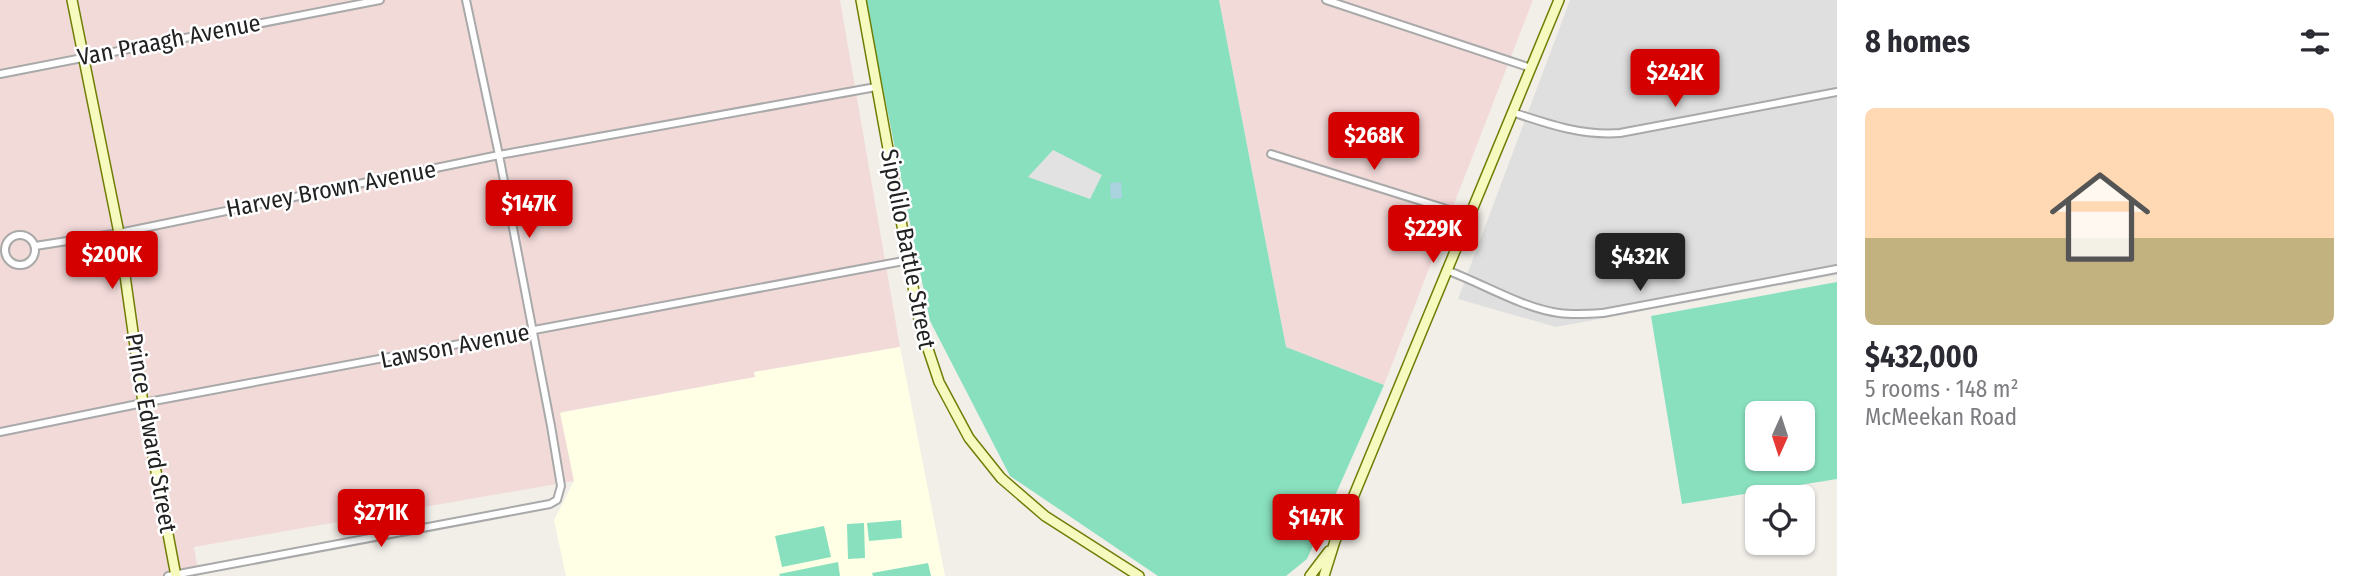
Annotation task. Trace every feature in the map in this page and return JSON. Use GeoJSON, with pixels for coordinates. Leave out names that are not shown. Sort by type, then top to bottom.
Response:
{"type":"FeatureCollection","features":[{"type":"Feature","properties":{"kind":"main road","name":"Prince Edward Street"},"geometry":{"type":"LineString","coordinates":[[72,0],[118,233],[143,403],[173,575]]}},
{"type":"Feature","properties":{"kind":"main road","name":"Sipolilo Battle Street"},"geometry":{"type":"LineString","coordinates":[[860,0],[927,351],[949,401],[969,438],[1001,478],[1037,510],[1139,576]]}},
{"type":"Feature","properties":{"kind":"main road"},"geometry":{"type":"LineString","coordinates":[[1324,576],[1335,541],[1559,0]]}},
{"type":"Feature","properties":{"kind":"main road"},"geometry":{"type":"LineString","coordinates":[[1310,576],[1335,541]]}},
{"type":"Feature","properties":{"kind":"street","name":"Van Praagh Avenue"},"geometry":{"type":"LineString","coordinates":[[0,74],[380,0]]}},
{"type":"Feature","properties":{"kind":"street"},"geometry":{"type":"LineString","coordinates":[[173,575],[550,504],[556,500],[561,486],[499,155],[466,0]]}},
{"type":"Feature","properties":{"kind":"street"},"geometry":{"type":"LineString","coordinates":[[1326,0],[1531,68]]}},
{"type":"Feature","properties":{"kind":"street","name":"Harvey Brown Avenue"},"geometry":{"type":"LineString","coordinates":[[35,246],[118,233],[499,155],[876,87]]}},
{"type":"Feature","properties":{"kind":"street"},"geometry":{"type":"LineString","coordinates":[[1512,112],[1579,132],[1620,133],[1837,92]]}},
{"type":"Feature","properties":{"kind":"street"},"geometry":{"type":"LineString","coordinates":[[1271,154],[1469,216]]}},
{"type":"Feature","properties":{"kind":"street","name":"Harvey Brown Avenue"},"geometry":{"type":"LineString","coordinates":[[24,235],[35,246],[34,256],[23,265],[9,261],[5,253],[6,243],[14,236],[24,235]]}},
{"type":"Feature","properties":{"kind":"street","name":"Lawson Avenue"},"geometry":{"type":"LineString","coordinates":[[0,432],[909,260]]}},
{"type":"Feature","properties":{"kind":"street"},"geometry":{"type":"LineString","coordinates":[[1446,270],[1539,308],[1581,315],[1613,312],[1837,269]]}},
{"type":"Feature","properties":{"kind":"shaded area"},"geometry":{"type":"Polygon","coordinates":[[[0,0],[840,0],[900,347],[755,372],[756,377],[561,412],[574,481],[194,547],[199,576],[0,576],[0,0]]]}},
{"type":"Feature","properties":{"kind":"shaded area"},"geometry":{"type":"Polygon","coordinates":[[[1219,0],[1533,0],[1384,385],[1286,347],[1219,0]]]}},
{"type":"Feature","properties":{"kind":"shaded area"},"geometry":{"type":"Polygon","coordinates":[[[1570,0],[1837,0],[1837,275],[1556,327],[1458,299],[1570,0]]]}},
{"type":"Feature","properties":{"kind":"shaded area"},"geometry":{"type":"Polygon","coordinates":[[[1053,150],[1102,175],[1090,199],[1028,177],[1053,150]]]}},
{"type":"Feature","properties":{"kind":"shaded area"},"geometry":{"type":"Polygon","coordinates":[[[900,347],[945,576],[566,576],[554,520],[574,481],[560,413],[755,377],[754,372],[900,347]]]}},
{"type":"Feature","properties":{"kind":"green space"},"geometry":{"type":"Polygon","coordinates":[[[865,0],[1219,0],[1286,347],[1384,385],[1307,559],[1286,576],[1158,576],[1010,476],[930,321],[865,0]]]}},
{"type":"Feature","properties":{"kind":"green space"},"geometry":{"type":"Polygon","coordinates":[[[1837,282],[1837,479],[1800,485],[1745,485],[1745,494],[1682,504],[1651,316],[1837,282]]]}},
{"type":"Feature","properties":{"kind":"green space"},"geometry":{"type":"Polygon","coordinates":[[[901,520],[902,538],[869,541],[867,523],[901,520]]]}},
{"type":"Feature","properties":{"kind":"green space"},"geometry":{"type":"Polygon","coordinates":[[[864,523],[865,558],[848,559],[847,524],[864,523]]]}},
{"type":"Feature","properties":{"kind":"green space"},"geometry":{"type":"Polygon","coordinates":[[[824,526],[831,557],[782,567],[775,536],[824,526]]]}},
{"type":"Feature","properties":{"kind":"green space"},"geometry":{"type":"Polygon","coordinates":[[[838,562],[840,576],[779,574],[838,562]]]}},
{"type":"Feature","properties":{"kind":"green space"},"geometry":{"type":"Polygon","coordinates":[[[928,563],[931,576],[873,576],[872,573],[928,563]]]}},
{"type":"Feature","properties":{"kind":"water"},"geometry":{"type":"Polygon","coordinates":[[[1121,182],[1122,198],[1111,199],[1110,183],[1121,182]]]}}]}
